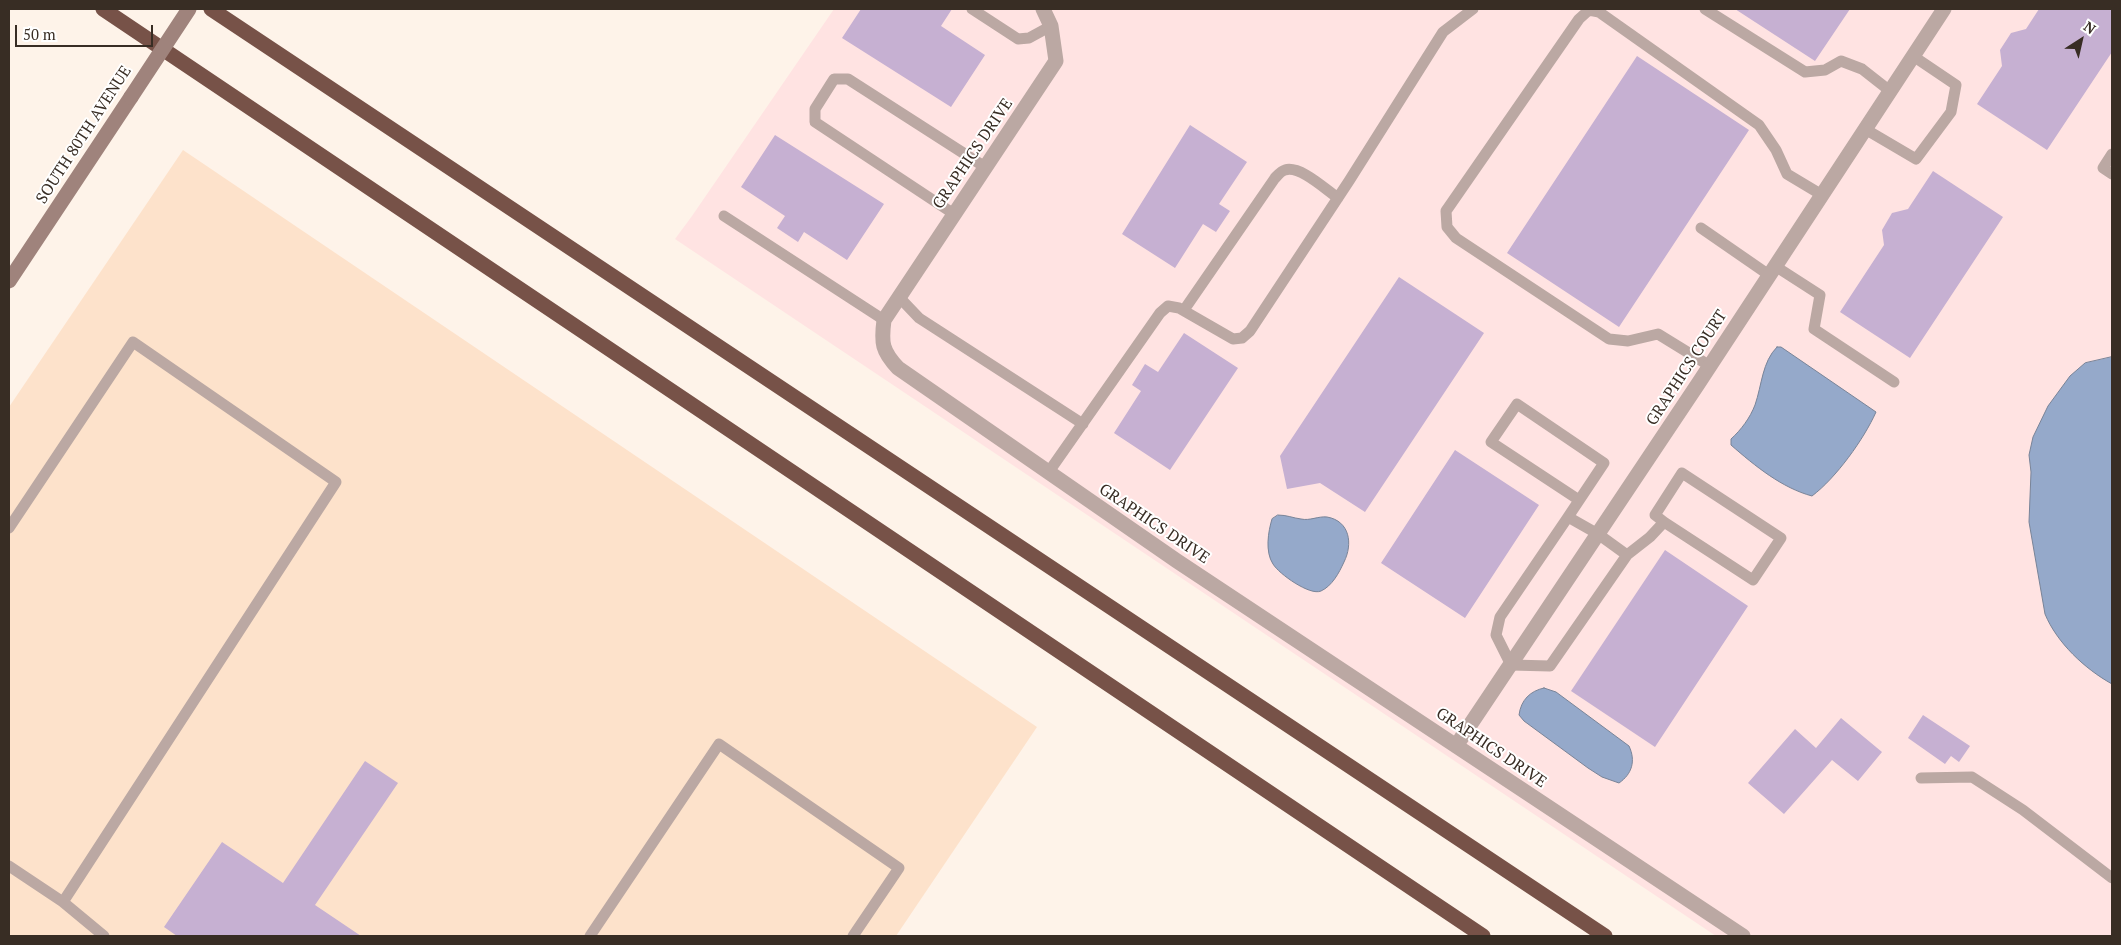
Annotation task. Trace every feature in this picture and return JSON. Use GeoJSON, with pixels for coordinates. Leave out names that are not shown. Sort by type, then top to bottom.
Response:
{"type":"FeatureCollection","features":[{"type":"Feature","properties":{"kind":"highway"},"geometry":{"type":"LineString","coordinates":[[103,9],[1483,936]]}},
{"type":"Feature","properties":{"kind":"highway"},"geometry":{"type":"LineString","coordinates":[[211,9],[1605,936]]}},
{"type":"Feature","properties":{"kind":"street","name":"SOUTH 80TH AVENUE"},"geometry":{"type":"LineString","coordinates":[[9,281],[189,9]]}},
{"type":"Feature","properties":{"kind":"street","name":"GRAPHICS DRIVE"},"geometry":{"type":"LineString","coordinates":[[1043,9],[1051,26],[1056,61],[884,320],[883,348],[898,368],[1048,474],[1177,561],[1743,936]]}},
{"type":"Feature","properties":{"kind":"street","name":"GRAPHICS COURT"},"geometry":{"type":"LineString","coordinates":[[1456,746],[1710,366],[1944,9]]}},
{"type":"Feature","properties":{"kind":"lane"},"geometry":{"type":"LineString","coordinates":[[972,9],[1018,39],[1029,38],[1051,26]]}},
{"type":"Feature","properties":{"kind":"lane"},"geometry":{"type":"LineString","coordinates":[[1048,474],[1160,313],[1168,306],[1184,310],[1233,339],[1242,338],[1262,315],[1443,32],[1473,9]]}},
{"type":"Feature","properties":{"kind":"lane"},"geometry":{"type":"LineString","coordinates":[[1705,9],[1806,72],[1825,70],[1841,61],[1862,69],[1890,90]]}},
{"type":"Feature","properties":{"kind":"lane"},"geometry":{"type":"LineString","coordinates":[[1710,366],[1658,334],[1628,341],[1609,339],[1456,238],[1447,227],[1446,211],[1579,19],[1589,10],[1599,12],[1759,125],[1776,150],[1786,174],[1822,195]]}},
{"type":"Feature","properties":{"kind":"lane"},"geometry":{"type":"LineString","coordinates":[[1865,129],[1916,159],[1951,112],[1956,86],[1913,56]]}},
{"type":"Feature","properties":{"kind":"lane"},"geometry":{"type":"LineString","coordinates":[[954,214],[815,122],[814,109],[834,79],[848,79],[986,167]]}},
{"type":"Feature","properties":{"kind":"lane"},"geometry":{"type":"LineString","coordinates":[[2112,154],[2103,168],[2112,174]]}},
{"type":"Feature","properties":{"kind":"lane"},"geometry":{"type":"LineString","coordinates":[[1184,310],[1275,178],[1283,171],[1292,169],[1308,176],[1338,198]]}},
{"type":"Feature","properties":{"kind":"lane"},"geometry":{"type":"LineString","coordinates":[[724,216],[884,320]]}},
{"type":"Feature","properties":{"kind":"lane"},"geometry":{"type":"LineString","coordinates":[[1701,228],[1820,296],[1814,329],[1894,382]]}},
{"type":"Feature","properties":{"kind":"lane"},"geometry":{"type":"LineString","coordinates":[[899,297],[919,318],[1083,424]]}},
{"type":"Feature","properties":{"kind":"lane"},"geometry":{"type":"LineString","coordinates":[[9,528],[133,342],[336,482],[63,902]]}},
{"type":"Feature","properties":{"kind":"lane"},"geometry":{"type":"LineString","coordinates":[[1578,500],[1492,442],[1516,404],[1604,463],[1500,616],[1496,635],[1510,665],[1550,666],[1627,555],[1650,537],[1664,522]]}},
{"type":"Feature","properties":{"kind":"lane"},"geometry":{"type":"LineString","coordinates":[[1682,473],[1781,538],[1753,580],[1664,522],[1655,515],[1682,473]]}},
{"type":"Feature","properties":{"kind":"lane"},"geometry":{"type":"LineString","coordinates":[[1568,517],[1598,534],[1627,555]]}},
{"type":"Feature","properties":{"kind":"lane"},"geometry":{"type":"LineString","coordinates":[[590,936],[719,744],[899,868],[853,936]]}},
{"type":"Feature","properties":{"kind":"lane"},"geometry":{"type":"LineString","coordinates":[[1921,778],[1972,777],[2023,810],[2112,878]]}},
{"type":"Feature","properties":{"kind":"lane"},"geometry":{"type":"LineString","coordinates":[[9,866],[63,902],[104,936]]}},
{"type":"Feature","properties":{"kind":"shaded area"},"geometry":{"type":"Polygon","coordinates":[[[834,9],[2112,9],[2112,936],[1716,936],[675,239],[834,9]]]}},
{"type":"Feature","properties":{"kind":"shaded area"},"geometry":{"type":"Polygon","coordinates":[[[183,150],[1037,727],[896,936],[9,936],[9,407],[183,150]]]}},
{"type":"Feature","properties":{"kind":"water"},"geometry":{"type":"Polygon","coordinates":[[[1777,347],[1781,347],[1876,412],[1871,423],[1840,469],[1812,496],[1780,482],[1731,445],[1731,439],[1745,424],[1753,410],[1765,367],[1777,347]]]}},
{"type":"Feature","properties":{"kind":"water"},"geometry":{"type":"Polygon","coordinates":[[[2112,357],[2112,684],[2082,663],[2064,645],[2045,614],[2029,522],[2031,472],[2029,455],[2033,437],[2048,406],[2070,376],[2085,363],[2112,357]]]}},
{"type":"Feature","properties":{"kind":"water"},"geometry":{"type":"Polygon","coordinates":[[[1278,515],[1304,519],[1327,517],[1335,519],[1345,528],[1349,541],[1347,555],[1332,583],[1325,589],[1316,592],[1303,587],[1288,578],[1273,564],[1269,554],[1268,536],[1272,519],[1278,515]]]}},
{"type":"Feature","properties":{"kind":"water"},"geometry":{"type":"Polygon","coordinates":[[[1544,688],[1556,692],[1629,746],[1632,767],[1627,776],[1619,783],[1602,777],[1588,768],[1524,721],[1519,715],[1527,697],[1534,691],[1544,688]]]}},
{"type":"Feature","properties":{"kind":"building"},"geometry":{"type":"Polygon","coordinates":[[[861,9],[952,9],[941,26],[985,55],[951,107],[842,38],[861,9]]]}},
{"type":"Feature","properties":{"kind":"building"},"geometry":{"type":"Polygon","coordinates":[[[1735,9],[1850,9],[1815,61],[1735,9]]]}},
{"type":"Feature","properties":{"kind":"building"},"geometry":{"type":"Polygon","coordinates":[[[2039,9],[2112,9],[2112,52],[2047,150],[1977,104],[2002,66],[2000,50],[2011,33],[2026,29],[2039,9]]]}},
{"type":"Feature","properties":{"kind":"building"},"geometry":{"type":"Polygon","coordinates":[[[1637,56],[1749,130],[1619,327],[1507,253],[1637,56]]]}},
{"type":"Feature","properties":{"kind":"building"},"geometry":{"type":"Polygon","coordinates":[[[1190,125],[1247,162],[1219,204],[1230,211],[1216,232],[1203,224],[1175,268],[1122,234],[1190,125]]]}},
{"type":"Feature","properties":{"kind":"building"},"geometry":{"type":"Polygon","coordinates":[[[775,135],[884,204],[847,260],[804,232],[798,242],[777,228],[785,216],[741,187],[775,135]]]}},
{"type":"Feature","properties":{"kind":"building"},"geometry":{"type":"Polygon","coordinates":[[[1933,171],[2003,217],[1910,358],[1840,312],[1884,245],[1882,230],[1892,213],[1908,209],[1933,171]]]}},
{"type":"Feature","properties":{"kind":"building"},"geometry":{"type":"Polygon","coordinates":[[[1399,277],[1484,333],[1365,512],[1320,483],[1287,489],[1280,456],[1399,277]]]}},
{"type":"Feature","properties":{"kind":"building"},"geometry":{"type":"Polygon","coordinates":[[[1184,333],[1238,368],[1170,470],[1114,433],[1141,391],[1132,385],[1145,364],[1158,372],[1184,333]]]}},
{"type":"Feature","properties":{"kind":"building"},"geometry":{"type":"Polygon","coordinates":[[[1455,450],[1539,505],[1465,618],[1381,563],[1455,450]]]}},
{"type":"Feature","properties":{"kind":"building"},"geometry":{"type":"Polygon","coordinates":[[[1665,550],[1748,606],[1655,747],[1571,691],[1665,550]]]}},
{"type":"Feature","properties":{"kind":"building"},"geometry":{"type":"Polygon","coordinates":[[[1923,715],[1970,746],[1959,762],[1951,756],[1945,764],[1908,738],[1923,715]]]}},
{"type":"Feature","properties":{"kind":"building"},"geometry":{"type":"Polygon","coordinates":[[[1841,718],[1882,752],[1858,781],[1832,760],[1784,814],[1748,783],[1795,729],[1816,748],[1841,718]]]}},
{"type":"Feature","properties":{"kind":"building"},"geometry":{"type":"Polygon","coordinates":[[[365,761],[398,783],[315,905],[361,936],[177,936],[164,927],[222,842],[283,883],[365,761]]]}}]}
